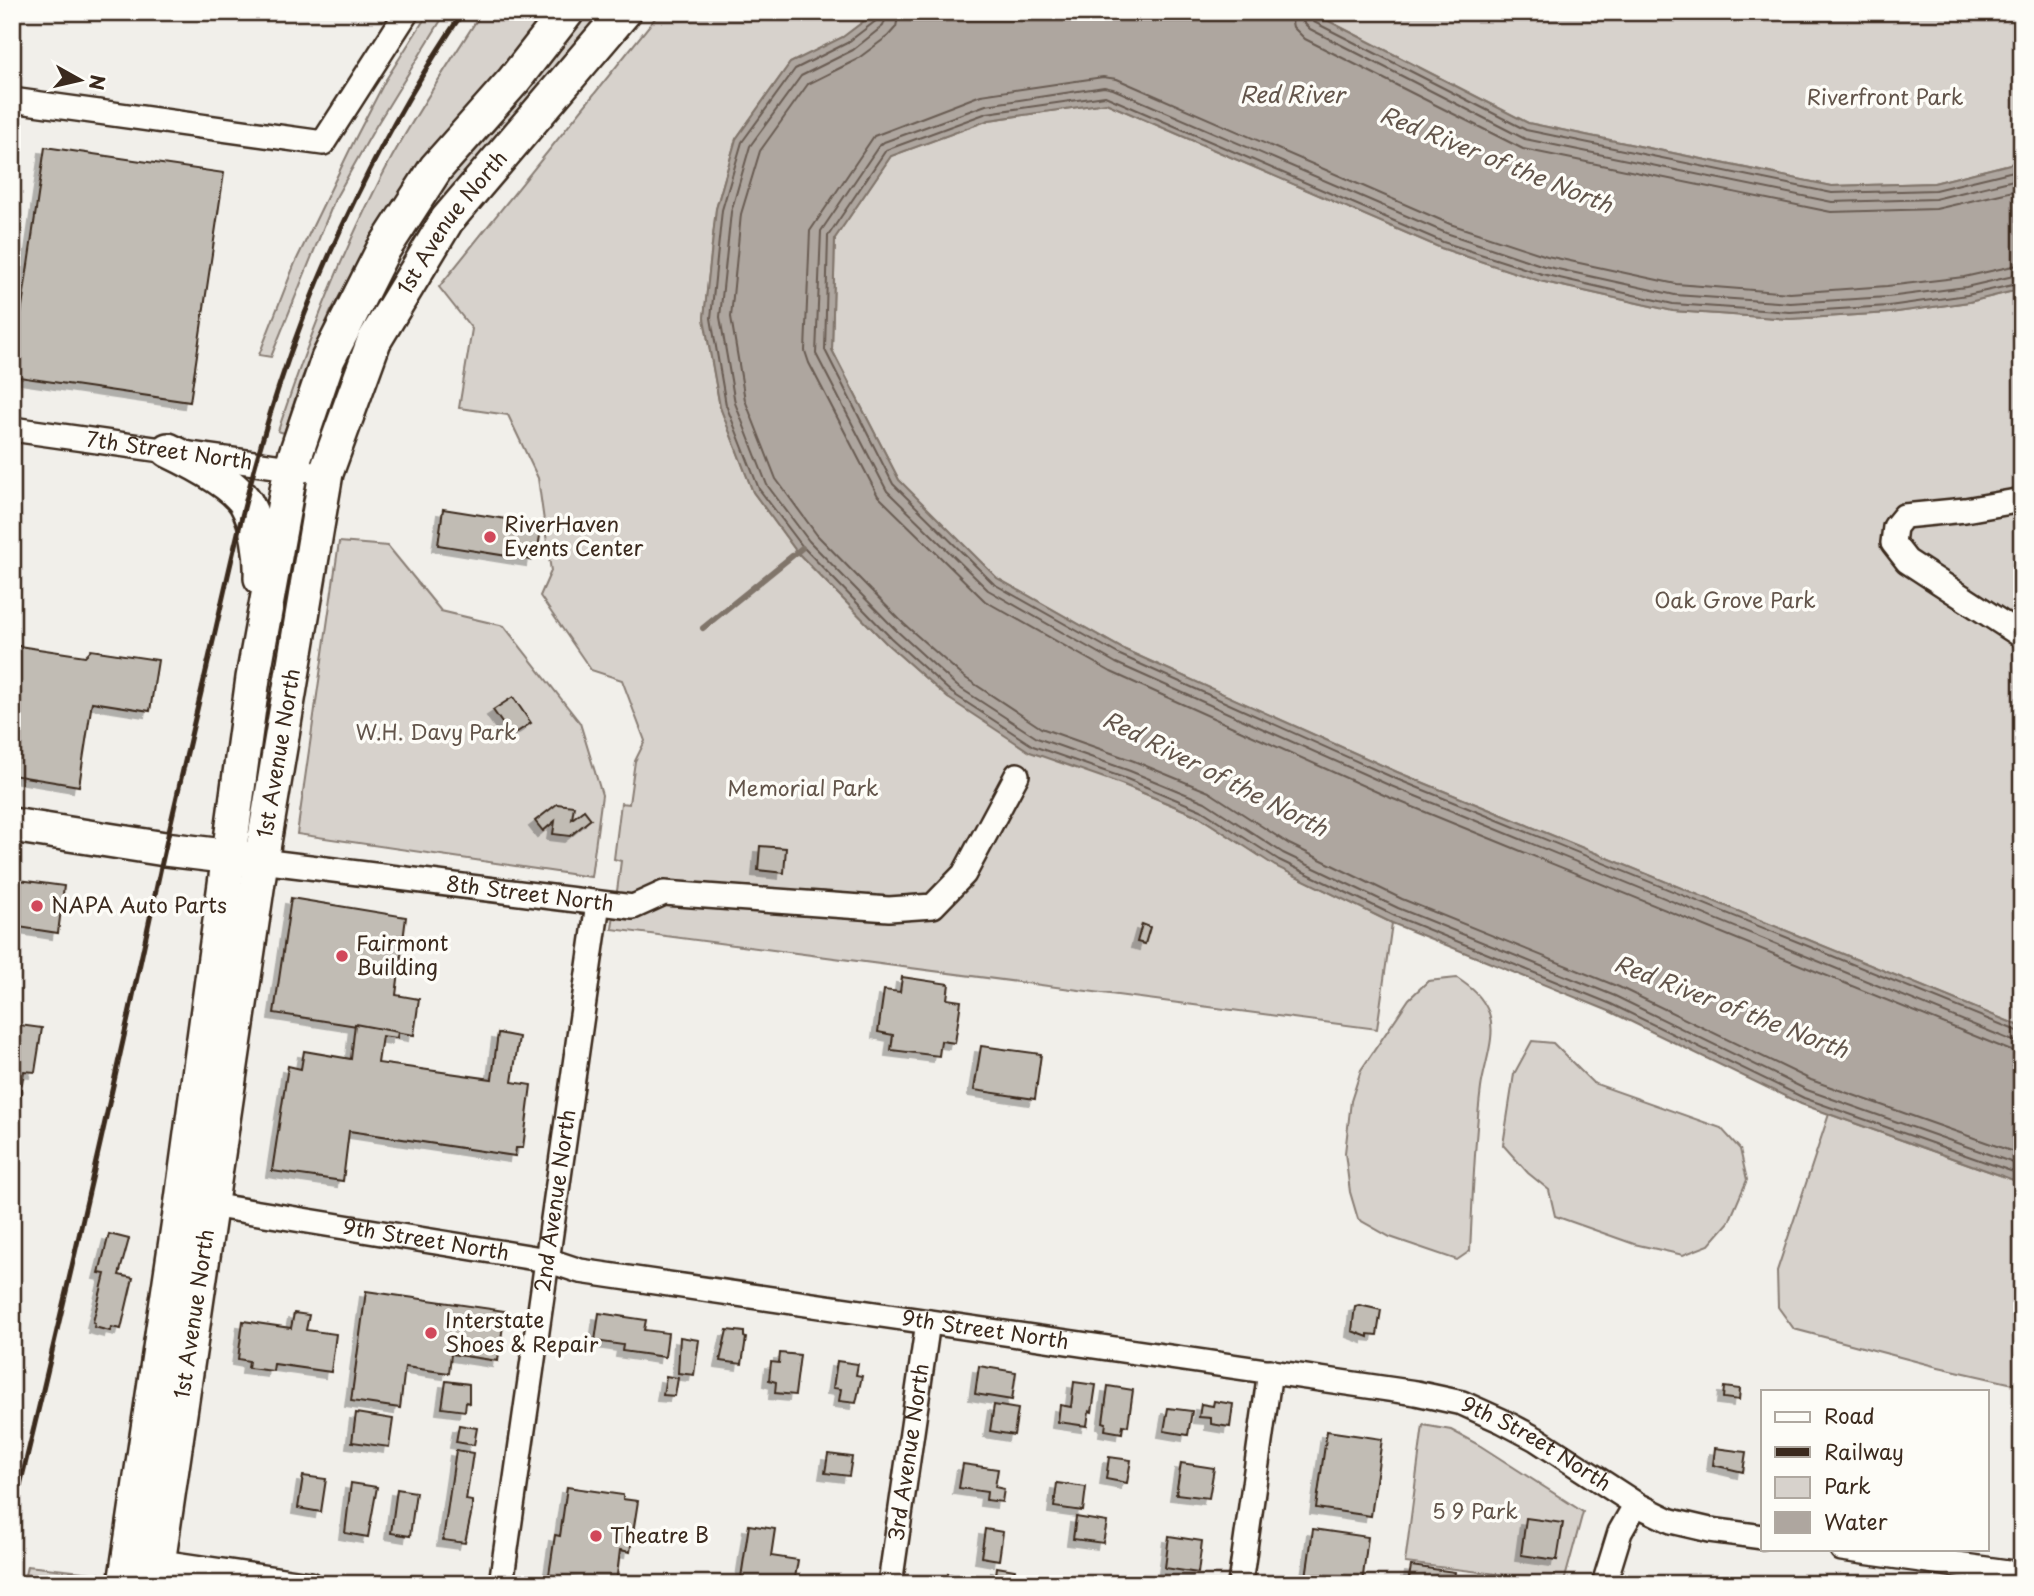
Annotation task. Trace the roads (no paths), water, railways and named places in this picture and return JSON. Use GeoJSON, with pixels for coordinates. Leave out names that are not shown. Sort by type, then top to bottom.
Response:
{"type":"FeatureCollection","features":[{"type":"Feature","properties":{"kind":"main road","name":"1st Avenue North"},"geometry":{"type":"LineString","coordinates":[[196,1202],[228,856],[253,678],[291,468],[328,359],[383,250],[436,168],[514,80],[567,12]]}},
{"type":"Feature","properties":{"kind":"main road","name":"1st Avenue North"},"geometry":{"type":"LineString","coordinates":[[142,1572],[196,1202],[261,861],[326,473],[374,341],[447,220],[624,12]]}},
{"type":"Feature","properties":{"kind":"main road"},"geometry":{"type":"LineString","coordinates":[[168,450],[220,479],[245,502],[262,558],[253,678]]}},
{"type":"Feature","properties":{"kind":"main road","name":"8th Street North"},"geometry":{"type":"LineString","coordinates":[[12,825],[261,861]]}},
{"type":"Feature","properties":{"kind":"street"},"geometry":{"type":"LineString","coordinates":[[12,100],[323,143],[407,12]]}},
{"type":"Feature","properties":{"kind":"street","name":"7th Street North"},"geometry":{"type":"LineString","coordinates":[[12,429],[326,473]]}},
{"type":"Feature","properties":{"kind":"street"},"geometry":{"type":"LineString","coordinates":[[2022,500],[1965,510],[1904,516],[1895,527],[1893,543],[1907,561],[2022,636]]}},
{"type":"Feature","properties":{"kind":"street","name":"8th Street North"},"geometry":{"type":"LineString","coordinates":[[261,861],[633,907],[664,893],[889,909],[933,906],[964,874],[1017,775]]}},
{"type":"Feature","properties":{"kind":"street","name":"2nd Avenue North"},"geometry":{"type":"LineString","coordinates":[[501,1584],[598,903]]}},
{"type":"Feature","properties":{"kind":"street","name":"9th Street North"},"geometry":{"type":"LineString","coordinates":[[196,1202],[547,1260],[580,1270],[1416,1393],[1462,1403],[1536,1439],[1636,1504],[1671,1521],[1761,1538]]}},
{"type":"Feature","properties":{"kind":"street","name":"3rd Avenue North"},"geometry":{"type":"LineString","coordinates":[[890,1584],[928,1321]]}},
{"type":"Feature","properties":{"kind":"street"},"geometry":{"type":"LineString","coordinates":[[1240,1584],[1270,1371]]}},
{"type":"Feature","properties":{"kind":"street"},"geometry":{"type":"LineString","coordinates":[[1604,1584],[1620,1532],[1636,1504]]}},
{"type":"Feature","properties":{"kind":"street"},"geometry":{"type":"LineString","coordinates":[[1847,1550],[1962,1575],[2022,1574]]}},
{"type":"Feature","properties":{"kind":"street"},"geometry":{"type":"LineString","coordinates":[[142,1572],[310,1584]]}},
{"type":"Feature","properties":{"kind":"water","name":"Red River"},"geometry":{"type":"Polygon","coordinates":[[[876,12],[1311,12],[1528,123],[1832,186],[1934,183],[2022,161],[2022,289],[1969,302],[1890,313],[1790,319],[1673,311],[1540,281],[1441,248],[1106,103],[989,120],[891,156],[835,238],[832,350],[899,480],[997,578],[1123,649],[1397,772],[2022,1027],[2022,1183],[1801,1104],[1609,1011],[1392,923],[1275,866],[1198,816],[1124,785],[1030,752],[948,698],[886,643],[797,552],[753,492],[720,407],[704,318],[716,209],[736,139],[790,63],[843,37],[876,12]]]}},
{"type":"Feature","properties":{"kind":"waterway"},"geometry":{"type":"LineString","coordinates":[[703,628],[802,548]]}},
{"type":"Feature","properties":{"kind":"railway"},"geometry":{"type":"LineString","coordinates":[[12,1519],[88,1198],[230,568],[269,419],[314,292],[357,195],[408,100],[463,12]]}},
{"type":"Feature","properties":{"kind":"place","name":"RiverHaven Events Center"},"geometry":{"type":"Point","coordinates":[490,537]}},
{"type":"Feature","properties":{"kind":"place","name":"NAPA Auto Parts"},"geometry":{"type":"Point","coordinates":[37,906]}},
{"type":"Feature","properties":{"kind":"place","name":"Fairmont Building"},"geometry":{"type":"Point","coordinates":[342,956]}},
{"type":"Feature","properties":{"kind":"place","name":"Interstate Shoes & Repair"},"geometry":{"type":"Point","coordinates":[431,1333]}},
{"type":"Feature","properties":{"kind":"place","name":"Theatre B"},"geometry":{"type":"Point","coordinates":[596,1536]}},
{"type":"Feature","properties":{"kind":"park label","name":"Riverfront Park"},"geometry":{"type":"Point","coordinates":[1885,98]}},
{"type":"Feature","properties":{"kind":"park label","name":"Oak Grove Park"},"geometry":{"type":"Point","coordinates":[1735,601]}},
{"type":"Feature","properties":{"kind":"park label","name":"W.H. Davy Park"},"geometry":{"type":"Point","coordinates":[436,733]}},
{"type":"Feature","properties":{"kind":"park label","name":"Memorial Park"},"geometry":{"type":"Point","coordinates":[803,789]}},
{"type":"Feature","properties":{"kind":"park label","name":"5 9 Park"},"geometry":{"type":"Point","coordinates":[1475,1512]}},
{"type":"Feature","properties":{"kind":"water label","name":"Red River of the North"},"geometry":{"type":"Point","coordinates":[1496,160]}},
{"type":"Feature","properties":{"kind":"water label","name":"Red River of the North"},"geometry":{"type":"Point","coordinates":[1215,774]}},
{"type":"Feature","properties":{"kind":"water label","name":"Red River of the North"},"geometry":{"type":"Point","coordinates":[1731,1007]}}]}
